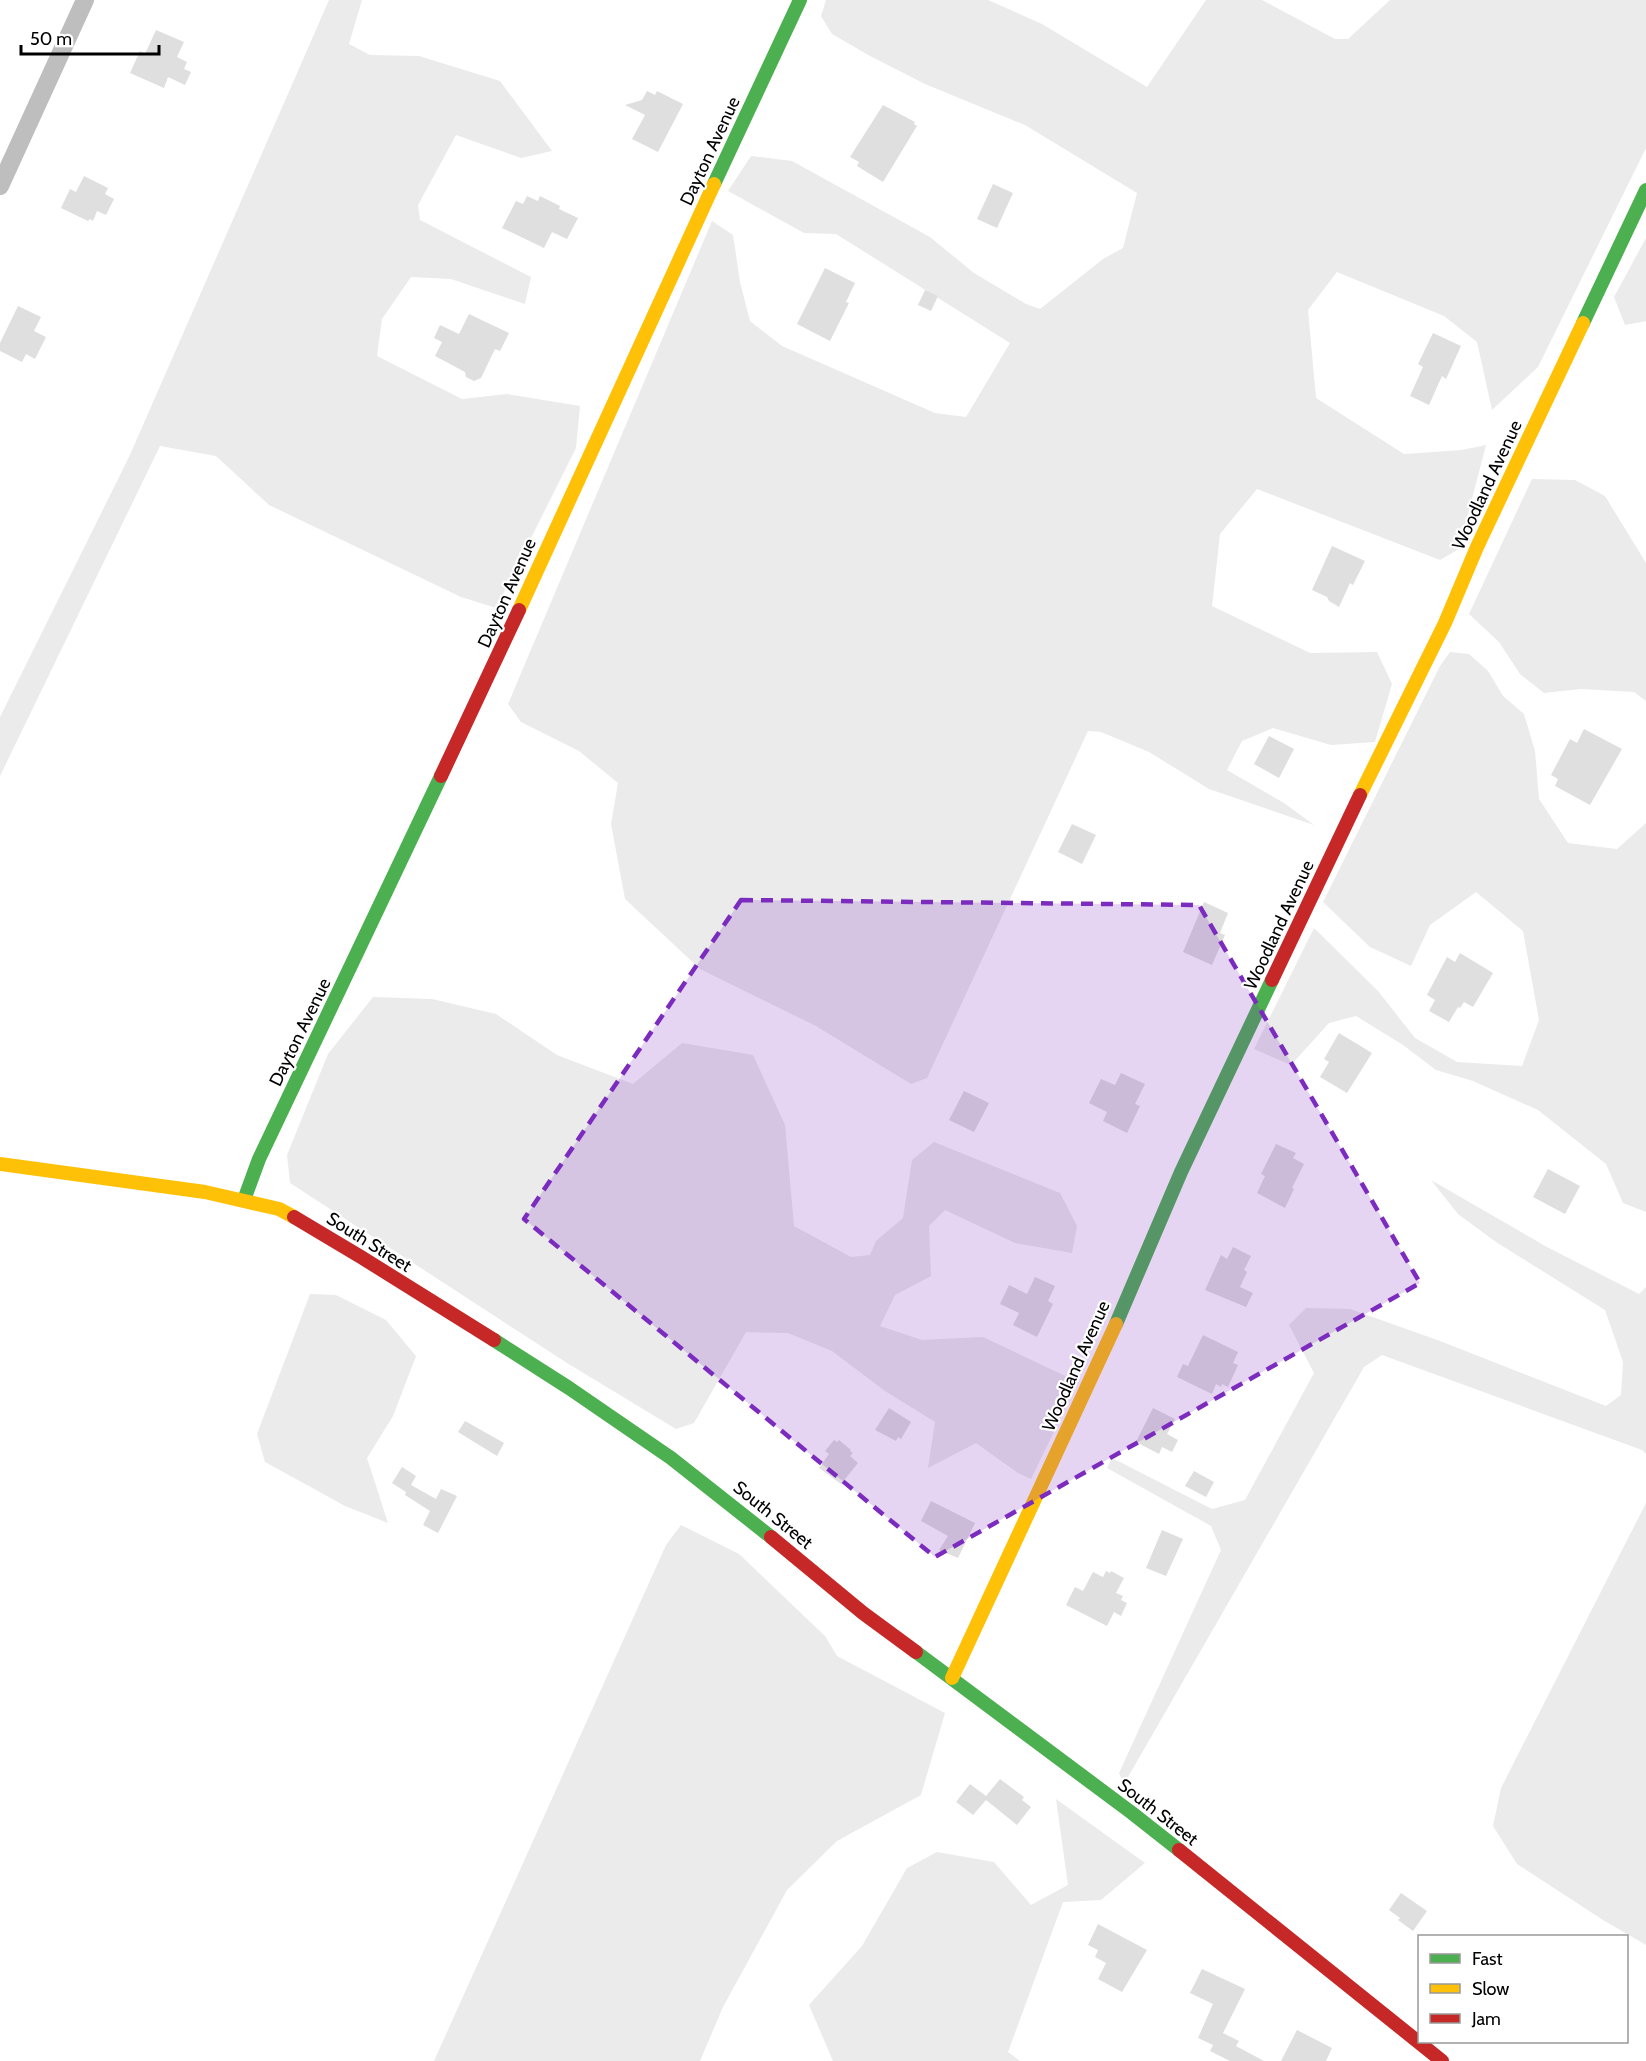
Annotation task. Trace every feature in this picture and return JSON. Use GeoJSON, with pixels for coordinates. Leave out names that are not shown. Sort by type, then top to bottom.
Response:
{"type":"FeatureCollection","features":[{"type":"Feature","properties":{"kind":"street"},"geometry":{"type":"LineString","coordinates":[[0,186],[84,0]]}},
{"type":"Feature","properties":{"kind":"street","name":"Dayton Avenue"},"geometry":{"type":"LineString","coordinates":[[244,1200],[259,1159],[508,634],[634,354],[800,0]]}},
{"type":"Feature","properties":{"kind":"street","name":"Woodland Avenue"},"geometry":{"type":"LineString","coordinates":[[952,1678],[1107,1345],[1181,1172],[1373,767],[1445,623],[1477,547],[1646,190]]}},
{"type":"Feature","properties":{"kind":"street","name":"South Street"},"geometry":{"type":"LineString","coordinates":[[0,1164],[205,1192],[244,1200],[279,1209],[334,1240],[623,1424],[721,1496],[863,1613],[1132,1813],[1418,2042]]}},
{"type":"Feature","properties":{"kind":"street","name":"South Street"},"geometry":{"type":"LineString","coordinates":[[1420,2043],[1442,2061]]}},
{"type":"Feature","properties":{"kind":"highlighted area"},"geometry":{"type":"Polygon","coordinates":[[[741,900],[1199,905],[1420,1283],[935,1557],[524,1219],[741,900]]]}},
{"type":"Feature","properties":{"kind":"shaded area"},"geometry":{"type":"Polygon","coordinates":[[[329,0],[362,0],[349,44],[370,55],[419,56],[500,81],[552,151],[521,158],[456,135],[418,205],[420,220],[531,277],[525,304],[451,279],[411,277],[382,319],[377,356],[462,399],[507,394],[580,406],[576,448],[496,608],[461,597],[269,505],[216,456],[160,446],[0,776],[0,717],[129,457],[329,0]]]}},
{"type":"Feature","properties":{"kind":"shaded area"},"geometry":{"type":"Polygon","coordinates":[[[826,0],[988,0],[1042,24],[1147,87],[1206,0],[1262,0],[1335,39],[1348,39],[1390,0],[1646,0],[1646,148],[1538,367],[1492,410],[1477,342],[1444,316],[1337,272],[1308,310],[1316,398],[1404,454],[1462,450],[1486,445],[1459,549],[1440,560],[1257,489],[1220,534],[1212,606],[1310,653],[1377,652],[1392,684],[1375,742],[1331,745],[1273,728],[1242,741],[1227,770],[1284,803],[1314,825],[1209,789],[1149,752],[1101,732],[1088,731],[927,1078],[911,1084],[816,1026],[700,969],[625,899],[611,824],[618,783],[579,751],[521,722],[508,704],[712,221],[733,235],[740,282],[750,321],[782,346],[935,413],[966,417],[1010,343],[836,234],[804,233],[728,191],[751,156],[792,161],[930,237],[974,273],[1026,304],[1040,309],[1103,259],[1123,248],[1137,193],[1025,125],[925,84],[832,34],[821,16],[826,0]]]}},
{"type":"Feature","properties":{"kind":"shaded area"},"geometry":{"type":"Polygon","coordinates":[[[1646,238],[1646,321],[1625,325],[1614,297],[1646,238]]]}},
{"type":"Feature","properties":{"kind":"shaded area"},"geometry":{"type":"Polygon","coordinates":[[[1532,479],[1575,480],[1605,496],[1646,563],[1646,701],[1634,692],[1581,689],[1544,693],[1520,674],[1499,642],[1469,614],[1532,479]]]}},
{"type":"Feature","properties":{"kind":"shaded area"},"geometry":{"type":"Polygon","coordinates":[[[1450,652],[1469,654],[1488,671],[1503,696],[1524,714],[1535,751],[1539,799],[1568,843],[1617,849],[1646,823],[1646,1212],[1623,1203],[1606,1164],[1538,1110],[1473,1081],[1436,1070],[1403,1045],[1356,1016],[1329,1023],[1291,1065],[1254,1049],[1314,928],[1378,991],[1415,1038],[1457,1062],[1522,1066],[1539,1020],[1523,931],[1476,892],[1430,925],[1411,966],[1370,947],[1323,902],[1440,666],[1450,652]]]}},
{"type":"Feature","properties":{"kind":"shaded area"},"geometry":{"type":"Polygon","coordinates":[[[373,997],[432,999],[496,1014],[557,1055],[633,1084],[682,1043],[753,1055],[785,1125],[794,1226],[851,1257],[870,1255],[876,1241],[903,1218],[912,1160],[934,1142],[1060,1193],[1077,1226],[1072,1253],[1015,1243],[945,1210],[929,1226],[931,1276],[895,1295],[880,1326],[922,1340],[983,1337],[1078,1382],[1031,1479],[1018,1473],[976,1443],[928,1468],[935,1422],[885,1391],[832,1351],[788,1333],[746,1332],[694,1423],[676,1429],[567,1363],[290,1183],[287,1155],[328,1054],[373,997]]]}},
{"type":"Feature","properties":{"kind":"shaded area"},"geometry":{"type":"Polygon","coordinates":[[[1431,1180],[1547,1247],[1639,1294],[1646,1287],[1646,1454],[1642,1450],[1382,1355],[1364,1367],[1124,1784],[1119,1773],[1221,1550],[1211,1526],[1107,1468],[1112,1458],[1212,1509],[1245,1500],[1314,1373],[1289,1325],[1306,1308],[1350,1309],[1440,1341],[1606,1406],[1621,1395],[1623,1362],[1605,1310],[1496,1242],[1458,1214],[1431,1180]]]}},
{"type":"Feature","properties":{"kind":"shaded area"},"geometry":{"type":"Polygon","coordinates":[[[310,1294],[336,1295],[386,1320],[416,1356],[393,1416],[367,1458],[388,1523],[345,1506],[265,1462],[257,1434],[310,1294]]]}},
{"type":"Feature","properties":{"kind":"shaded area"},"geometry":{"type":"Polygon","coordinates":[[[1646,1503],[1646,1945],[1517,1864],[1493,1826],[1501,1788],[1646,1503]]]}},
{"type":"Feature","properties":{"kind":"shaded area"},"geometry":{"type":"Polygon","coordinates":[[[681,1525],[739,1554],[825,1636],[837,1656],[945,1713],[921,1795],[837,1841],[787,1890],[723,2007],[700,2061],[434,2061],[666,1545],[681,1525]]]}},
{"type":"Feature","properties":{"kind":"shaded area"},"geometry":{"type":"Polygon","coordinates":[[[1056,1799],[1145,1863],[1101,1900],[1063,1902],[1008,2052],[1020,2061],[833,2061],[809,2005],[862,1946],[907,1868],[937,1852],[994,1862],[1031,1905],[1068,1885],[1056,1799]]]}},
{"type":"Feature","properties":{"kind":"building"},"geometry":{"type":"Polygon","coordinates":[[[156,30],[184,42],[177,57],[187,62],[184,69],[191,72],[185,85],[168,77],[164,88],[130,73],[140,51],[145,54],[156,30]]]}},
{"type":"Feature","properties":{"kind":"building"},"geometry":{"type":"Polygon","coordinates":[[[647,91],[655,95],[657,91],[683,104],[658,152],[632,139],[645,115],[625,105],[642,100],[647,91]]]}},
{"type":"Feature","properties":{"kind":"building"},"geometry":{"type":"Polygon","coordinates":[[[883,105],[915,122],[917,126],[883,182],[857,166],[859,162],[850,157],[883,105]]]}},
{"type":"Feature","properties":{"kind":"building"},"geometry":{"type":"Polygon","coordinates":[[[84,176],[108,188],[105,194],[114,199],[106,215],[97,211],[93,221],[90,219],[88,221],[61,208],[70,189],[76,192],[84,176]]]}},
{"type":"Feature","properties":{"kind":"building"},"geometry":{"type":"Polygon","coordinates":[[[993,184],[1013,193],[997,228],[977,219],[993,184]]]}},
{"type":"Feature","properties":{"kind":"building"},"geometry":{"type":"Polygon","coordinates":[[[527,196],[538,201],[540,196],[578,218],[567,239],[552,232],[544,248],[502,228],[516,201],[523,204],[527,196]]]}},
{"type":"Feature","properties":{"kind":"building"},"geometry":{"type":"Polygon","coordinates":[[[825,268],[855,283],[846,302],[849,303],[830,341],[797,324],[825,268]]]}},
{"type":"Feature","properties":{"kind":"building"},"geometry":{"type":"Polygon","coordinates":[[[925,290],[938,296],[931,311],[918,305],[925,290]]]}},
{"type":"Feature","properties":{"kind":"building"},"geometry":{"type":"Polygon","coordinates":[[[18,306],[41,317],[34,331],[46,337],[35,359],[26,354],[22,362],[0,351],[0,343],[18,306]]]}},
{"type":"Feature","properties":{"kind":"building"},"geometry":{"type":"Polygon","coordinates":[[[469,314],[509,333],[500,351],[495,349],[481,378],[474,381],[466,377],[465,372],[435,356],[442,342],[434,338],[440,325],[459,334],[469,314]]]}},
{"type":"Feature","properties":{"kind":"building"},"geometry":{"type":"Polygon","coordinates":[[[1433,333],[1461,346],[1446,379],[1442,376],[1429,405],[1410,396],[1423,367],[1418,364],[1433,333]]]}},
{"type":"Feature","properties":{"kind":"building"},"geometry":{"type":"Polygon","coordinates":[[[1332,546],[1365,561],[1353,585],[1350,583],[1339,607],[1327,597],[1312,590],[1332,546]]]}},
{"type":"Feature","properties":{"kind":"building"},"geometry":{"type":"Polygon","coordinates":[[[1584,729],[1622,749],[1590,805],[1555,786],[1558,779],[1551,775],[1570,739],[1577,743],[1584,729]]]}},
{"type":"Feature","properties":{"kind":"building"},"geometry":{"type":"Polygon","coordinates":[[[1269,736],[1294,749],[1279,778],[1254,764],[1269,736]]]}},
{"type":"Feature","properties":{"kind":"building"},"geometry":{"type":"Polygon","coordinates":[[[1072,824],[1096,835],[1082,864],[1058,852],[1072,824]]]}},
{"type":"Feature","properties":{"kind":"building"},"geometry":{"type":"Polygon","coordinates":[[[1204,902],[1228,913],[1220,933],[1225,935],[1212,965],[1183,952],[1204,902]]]}},
{"type":"Feature","properties":{"kind":"building"},"geometry":{"type":"Polygon","coordinates":[[[1460,953],[1493,973],[1473,1007],[1464,1002],[1449,1022],[1429,1011],[1435,1000],[1427,995],[1447,957],[1455,962],[1460,953]]]}},
{"type":"Feature","properties":{"kind":"building"},"geometry":{"type":"Polygon","coordinates":[[[1339,1033],[1372,1053],[1347,1093],[1320,1077],[1329,1062],[1324,1059],[1339,1033]]]}},
{"type":"Feature","properties":{"kind":"building"},"geometry":{"type":"Polygon","coordinates":[[[1121,1073],[1145,1084],[1135,1104],[1140,1106],[1127,1133],[1103,1121],[1107,1112],[1089,1103],[1101,1079],[1115,1085],[1121,1073]]]}},
{"type":"Feature","properties":{"kind":"building"},"geometry":{"type":"Polygon","coordinates":[[[964,1091],[989,1103],[974,1132],[949,1120],[964,1091]]]}},
{"type":"Feature","properties":{"kind":"building"},"geometry":{"type":"Polygon","coordinates":[[[1276,1144],[1296,1153],[1293,1158],[1304,1164],[1285,1208],[1257,1193],[1265,1176],[1261,1174],[1276,1144]]]}},
{"type":"Feature","properties":{"kind":"building"},"geometry":{"type":"Polygon","coordinates":[[[1548,1169],[1580,1186],[1565,1214],[1533,1197],[1548,1169]]]}},
{"type":"Feature","properties":{"kind":"building"},"geometry":{"type":"Polygon","coordinates":[[[1233,1247],[1251,1256],[1244,1270],[1247,1272],[1240,1287],[1253,1293],[1246,1307],[1205,1290],[1221,1255],[1227,1259],[1233,1247]]]}},
{"type":"Feature","properties":{"kind":"building"},"geometry":{"type":"Polygon","coordinates":[[[1035,1277],[1055,1286],[1048,1301],[1053,1304],[1037,1337],[1013,1325],[1019,1313],[1000,1304],[1009,1285],[1027,1294],[1035,1277]]]}},
{"type":"Feature","properties":{"kind":"building"},"geometry":{"type":"Polygon","coordinates":[[[1203,1335],[1238,1352],[1233,1363],[1238,1365],[1228,1387],[1216,1384],[1212,1394],[1177,1377],[1183,1364],[1188,1366],[1203,1335]]]}},
{"type":"Feature","properties":{"kind":"building"},"geometry":{"type":"Polygon","coordinates":[[[889,1408],[911,1422],[901,1439],[898,1437],[896,1441],[875,1430],[889,1408]]]}},
{"type":"Feature","properties":{"kind":"building"},"geometry":{"type":"Polygon","coordinates":[[[1153,1408],[1175,1419],[1167,1434],[1178,1440],[1172,1452],[1162,1447],[1159,1454],[1136,1442],[1153,1408]]]}},
{"type":"Feature","properties":{"kind":"building"},"geometry":{"type":"Polygon","coordinates":[[[465,1421],[504,1443],[497,1456],[458,1432],[465,1421]]]}},
{"type":"Feature","properties":{"kind":"building"},"geometry":{"type":"Polygon","coordinates":[[[834,1440],[837,1442],[839,1440],[851,1450],[853,1453],[850,1456],[858,1463],[841,1484],[819,1468],[829,1454],[825,1451],[834,1440]]]}},
{"type":"Feature","properties":{"kind":"building"},"geometry":{"type":"Polygon","coordinates":[[[402,1467],[416,1476],[411,1485],[436,1499],[441,1489],[457,1496],[438,1533],[423,1525],[430,1511],[405,1495],[406,1492],[392,1483],[402,1467]]]}},
{"type":"Feature","properties":{"kind":"building"},"geometry":{"type":"Polygon","coordinates":[[[1194,1471],[1214,1482],[1206,1497],[1185,1486],[1194,1471]]]}},
{"type":"Feature","properties":{"kind":"building"},"geometry":{"type":"Polygon","coordinates":[[[931,1501],[975,1523],[958,1558],[939,1550],[948,1536],[921,1521],[931,1501]]]}},
{"type":"Feature","properties":{"kind":"building"},"geometry":{"type":"Polygon","coordinates":[[[1162,1530],[1183,1539],[1166,1576],[1146,1568],[1162,1530]]]}},
{"type":"Feature","properties":{"kind":"building"},"geometry":{"type":"Polygon","coordinates":[[[1106,1571],[1110,1573],[1111,1571],[1124,1578],[1116,1593],[1123,1596],[1121,1600],[1127,1603],[1121,1616],[1114,1612],[1107,1626],[1066,1605],[1075,1587],[1083,1591],[1093,1572],[1103,1577],[1106,1571]]]}},
{"type":"Feature","properties":{"kind":"building"},"geometry":{"type":"Polygon","coordinates":[[[1000,1779],[1024,1797],[1022,1800],[1031,1807],[1017,1825],[986,1800],[973,1815],[956,1802],[970,1784],[986,1796],[1000,1779]]]}},
{"type":"Feature","properties":{"kind":"building"},"geometry":{"type":"Polygon","coordinates":[[[1401,1893],[1427,1911],[1413,1931],[1389,1910],[1401,1893]]]}},
{"type":"Feature","properties":{"kind":"building"},"geometry":{"type":"Polygon","coordinates":[[[1098,1924],[1147,1950],[1122,1992],[1098,1979],[1106,1963],[1095,1957],[1098,1950],[1088,1945],[1098,1924]]]}},
{"type":"Feature","properties":{"kind":"building"},"geometry":{"type":"Polygon","coordinates":[[[1202,1969],[1245,1989],[1223,2033],[1239,2041],[1236,2046],[1264,2061],[1230,2061],[1210,2051],[1213,2045],[1198,2038],[1213,2004],[1190,1993],[1202,1969]]]}},
{"type":"Feature","properties":{"kind":"building"},"geometry":{"type":"Polygon","coordinates":[[[1297,2030],[1332,2048],[1326,2061],[1281,2061],[1297,2030]]]}},
{"type":"Feature","properties":{"kind":"traffic: fast"},"geometry":{"type":"LineString","coordinates":[[714,184],[800,0]]}},
{"type":"Feature","properties":{"kind":"traffic: fast"},"geometry":{"type":"LineString","coordinates":[[1583,323],[1646,190]]}},
{"type":"Feature","properties":{"kind":"traffic: fast"},"geometry":{"type":"LineString","coordinates":[[244,1200],[259,1159],[441,776]]}},
{"type":"Feature","properties":{"kind":"traffic: fast"},"geometry":{"type":"LineString","coordinates":[[1116,1324],[1181,1172],[1272,980]]}},
{"type":"Feature","properties":{"kind":"traffic: fast"},"geometry":{"type":"LineString","coordinates":[[494,1340],[671,1458],[771,1537]]}},
{"type":"Feature","properties":{"kind":"traffic: fast"},"geometry":{"type":"LineString","coordinates":[[916,1652],[1179,1850]]}},
{"type":"Feature","properties":{"kind":"traffic: slow"},"geometry":{"type":"LineString","coordinates":[[519,610],[714,184]]}},
{"type":"Feature","properties":{"kind":"traffic: slow"},"geometry":{"type":"LineString","coordinates":[[1360,795],[1445,623],[1477,547],[1583,323]]}},
{"type":"Feature","properties":{"kind":"traffic: slow"},"geometry":{"type":"LineString","coordinates":[[0,1164],[205,1192],[279,1209],[294,1217]]}},
{"type":"Feature","properties":{"kind":"traffic: slow"},"geometry":{"type":"LineString","coordinates":[[952,1678],[1116,1324]]}},
{"type":"Feature","properties":{"kind":"traffic: jam"},"geometry":{"type":"LineString","coordinates":[[441,776],[519,610]]}},
{"type":"Feature","properties":{"kind":"traffic: jam"},"geometry":{"type":"LineString","coordinates":[[1272,980],[1360,795]]}},
{"type":"Feature","properties":{"kind":"traffic: jam"},"geometry":{"type":"LineString","coordinates":[[294,1217],[494,1340]]}},
{"type":"Feature","properties":{"kind":"traffic: jam"},"geometry":{"type":"LineString","coordinates":[[771,1537],[863,1613],[916,1652]]}},
{"type":"Feature","properties":{"kind":"traffic: jam"},"geometry":{"type":"LineString","coordinates":[[1179,1850],[1418,2042]]}},
{"type":"Feature","properties":{"kind":"traffic: jam"},"geometry":{"type":"LineString","coordinates":[[1420,2043],[1442,2061]]}}]}
